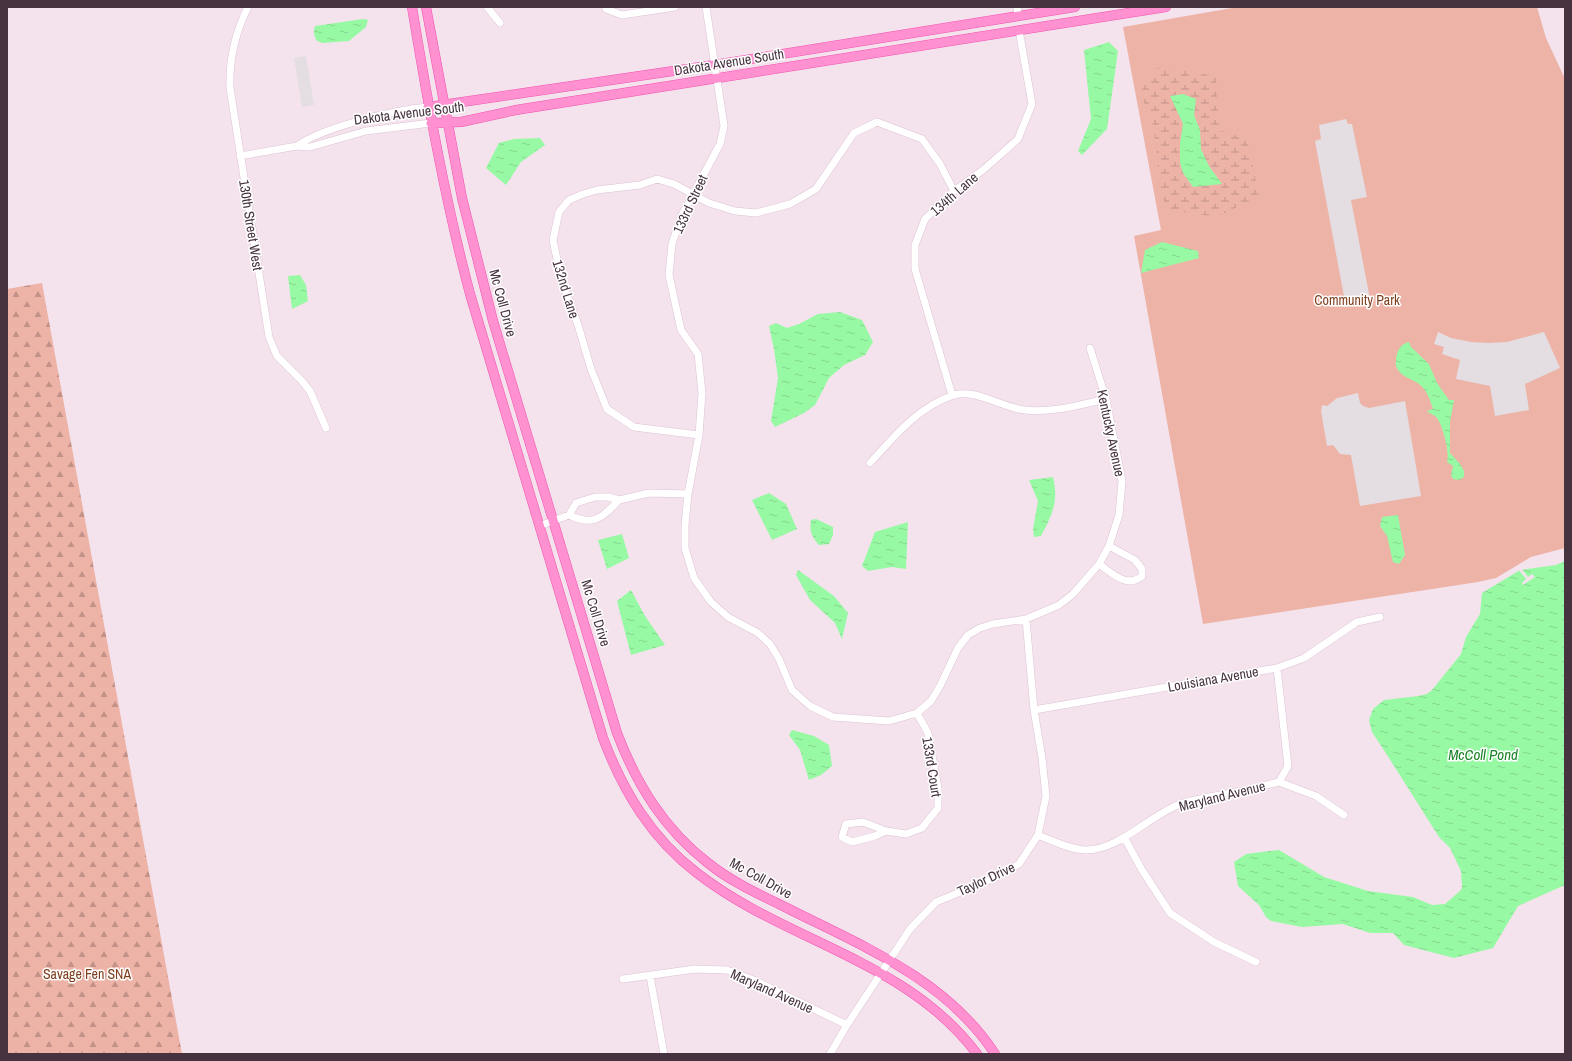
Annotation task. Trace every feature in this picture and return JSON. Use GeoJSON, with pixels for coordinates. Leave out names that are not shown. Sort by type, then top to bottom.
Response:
{"type":"FeatureCollection","features":[{"type":"Feature","properties":{"kind":"main road","name":"Mc Coll Drive"},"geometry":{"type":"LineString","coordinates":[[412,7],[431,123],[454,231],[470,294],[539,526],[609,753],[622,784],[649,825],[684,862],[725,892],[881,973],[917,994],[941,1013],[965,1037],[977,1054]]}},
{"type":"Feature","properties":{"kind":"main road","name":"Mc Coll Drive"},"geometry":{"type":"LineString","coordinates":[[426,7],[462,198],[491,315],[617,733],[637,779],[661,817],[682,841],[720,872],[761,896],[889,960],[927,983],[952,1004],[975,1027],[995,1054]]}},
{"type":"Feature","properties":{"kind":"main road","name":"Dakota Avenue South"},"geometry":{"type":"LineString","coordinates":[[428,107],[714,65],[1018,12],[1074,7]]}},
{"type":"Feature","properties":{"kind":"main road","name":"Dakota Avenue South"},"geometry":{"type":"LineString","coordinates":[[431,123],[461,122],[523,109],[1166,7]]}},
{"type":"Feature","properties":{"kind":"street","name":"130th Street West"},"geometry":{"type":"LineString","coordinates":[[248,7],[234,44],[229,74],[231,103],[269,337],[277,356],[310,391],[326,428]]}},
{"type":"Feature","properties":{"kind":"street"},"geometry":{"type":"LineString","coordinates":[[487,7],[500,23]]}},
{"type":"Feature","properties":{"kind":"street"},"geometry":{"type":"LineString","coordinates":[[606,9],[622,15],[675,7]]}},
{"type":"Feature","properties":{"kind":"street","name":"133rd Street"},"geometry":{"type":"LineString","coordinates":[[688,494],[699,435],[702,393],[698,354],[681,330],[669,275],[672,244],[681,217],[720,144],[724,126],[706,7]]}},
{"type":"Feature","properties":{"kind":"street","name":"134th Lane"},"geometry":{"type":"LineString","coordinates":[[952,395],[915,269],[915,245],[925,219],[954,191],[983,170],[1018,139],[1032,104],[1018,30]]}},
{"type":"Feature","properties":{"kind":"street","name":"Dakota Avenue South"},"geometry":{"type":"LineString","coordinates":[[297,146],[308,138],[354,122],[428,107]]}},
{"type":"Feature","properties":{"kind":"street","name":"132nd Lane"},"geometry":{"type":"LineString","coordinates":[[699,435],[634,427],[607,409],[591,369],[578,325],[560,279],[552,240],[559,212],[569,200],[597,190],[640,185],[658,179],[674,184],[709,203],[735,211],[756,213],[790,204],[816,189],[854,133],[877,122],[922,139],[940,164],[954,191]]}},
{"type":"Feature","properties":{"kind":"street","name":"Dakota Avenue South"},"geometry":{"type":"LineString","coordinates":[[240,156],[297,146],[310,147],[366,131],[431,123]]}},
{"type":"Feature","properties":{"kind":"street","name":"Kentucky Avenue"},"geometry":{"type":"LineString","coordinates":[[688,494],[685,525],[685,548],[694,578],[711,602],[728,617],[758,633],[770,644],[779,659],[792,690],[810,706],[833,717],[889,721],[917,713],[931,701],[940,686],[958,648],[968,635],[980,628],[993,624],[1026,619],[1059,605],[1078,589],[1099,564],[1109,546],[1119,515],[1122,481],[1106,399],[1090,348]]}},
{"type":"Feature","properties":{"kind":"street"},"geometry":{"type":"LineString","coordinates":[[870,463],[911,419],[932,405],[952,395],[966,395],[983,398],[1024,410],[1051,410],[1106,399]]}},
{"type":"Feature","properties":{"kind":"street"},"geometry":{"type":"LineString","coordinates":[[539,526],[569,515],[576,503],[595,496],[620,500],[649,493],[688,494]]}},
{"type":"Feature","properties":{"kind":"street"},"geometry":{"type":"LineString","coordinates":[[569,515],[583,522],[604,517],[620,500]]}},
{"type":"Feature","properties":{"kind":"street"},"geometry":{"type":"LineString","coordinates":[[1099,564],[1127,582],[1136,581],[1142,576],[1142,569],[1135,560],[1109,546]]}},
{"type":"Feature","properties":{"kind":"street","name":"Louisiana Avenue"},"geometry":{"type":"LineString","coordinates":[[1034,710],[1277,668],[1304,658],[1357,622],[1380,617]]}},
{"type":"Feature","properties":{"kind":"street","name":"Taylor Drive"},"geometry":{"type":"LineString","coordinates":[[830,1054],[889,960],[910,930],[936,902],[994,878],[1019,864],[1038,835],[1046,796],[1042,758],[1034,710],[1026,619]]}},
{"type":"Feature","properties":{"kind":"street","name":"Maryland Avenue"},"geometry":{"type":"LineString","coordinates":[[1038,835],[1067,846],[1085,850],[1101,847],[1124,837],[1177,806],[1195,800],[1239,792],[1279,782],[1288,766],[1277,668]]}},
{"type":"Feature","properties":{"kind":"street","name":"133rd Court"},"geometry":{"type":"LineString","coordinates":[[886,831],[875,836],[852,842],[842,837],[846,824],[863,822],[886,831],[906,834],[922,828],[938,808],[938,788],[928,733],[917,713]]}},
{"type":"Feature","properties":{"kind":"street"},"geometry":{"type":"LineString","coordinates":[[1279,782],[1316,796],[1344,815]]}},
{"type":"Feature","properties":{"kind":"street"},"geometry":{"type":"LineString","coordinates":[[1124,837],[1142,870],[1170,913],[1214,942],[1256,962]]}},
{"type":"Feature","properties":{"kind":"street","name":"Maryland Avenue"},"geometry":{"type":"LineString","coordinates":[[623,979],[695,969],[727,970],[756,980],[847,1025]]}},
{"type":"Feature","properties":{"kind":"street"},"geometry":{"type":"LineString","coordinates":[[650,976],[664,1054]]}},
{"type":"Feature","properties":{"kind":"green space","name":"Community Park"},"geometry":{"type":"Polygon","coordinates":[[[1238,7],[1537,7],[1546,38],[1565,79],[1565,548],[1531,557],[1496,578],[1478,582],[1203,624],[1134,236],[1161,230],[1123,27],[1238,7]]]}},
{"type":"Feature","properties":{"kind":"green space"},"geometry":{"type":"Polygon","coordinates":[[[1157,68],[1192,70],[1216,78],[1219,130],[1247,139],[1259,196],[1217,217],[1168,210],[1160,192],[1154,128],[1140,92],[1157,68]],[[1194,115],[1183,124],[1180,143],[1180,163],[1222,184],[1209,166],[1201,149],[1200,130],[1194,115]]]}},
{"type":"Feature","properties":{"kind":"green space","name":"Savage Fen SNA"},"geometry":{"type":"Polygon","coordinates":[[[42,283],[182,1054],[7,1054],[7,289],[42,283]]]}},
{"type":"Feature","properties":{"kind":"shaded area"},"geometry":{"type":"Polygon","coordinates":[[[306,56],[314,105],[302,107],[294,58],[306,56]]]}},
{"type":"Feature","properties":{"kind":"shaded area"},"geometry":{"type":"Polygon","coordinates":[[[1346,119],[1348,124],[1352,124],[1367,197],[1351,200],[1371,304],[1346,307],[1315,141],[1321,139],[1319,125],[1346,119]]]}},
{"type":"Feature","properties":{"kind":"shaded area"},"geometry":{"type":"Polygon","coordinates":[[[1438,332],[1451,338],[1471,342],[1489,343],[1507,342],[1544,332],[1560,368],[1525,384],[1529,410],[1495,416],[1490,386],[1456,379],[1460,360],[1442,354],[1444,347],[1434,344],[1438,332]]]}},
{"type":"Feature","properties":{"kind":"shaded area"},"geometry":{"type":"Polygon","coordinates":[[[1358,393],[1360,403],[1369,408],[1405,401],[1421,496],[1360,506],[1351,455],[1340,454],[1333,445],[1327,446],[1321,411],[1322,405],[1327,406],[1337,398],[1358,393]]]}},
{"type":"Feature","properties":{"kind":"water"},"geometry":{"type":"Polygon","coordinates":[[[363,19],[368,20],[366,27],[349,41],[323,43],[317,41],[315,37],[315,26],[363,19]]]}},
{"type":"Feature","properties":{"kind":"water"},"geometry":{"type":"Polygon","coordinates":[[[1109,42],[1118,51],[1107,129],[1082,155],[1078,151],[1091,119],[1084,50],[1109,42]]]}},
{"type":"Feature","properties":{"kind":"water"},"geometry":{"type":"Polygon","coordinates":[[[1183,94],[1196,99],[1194,115],[1200,130],[1201,149],[1209,166],[1222,184],[1193,187],[1183,173],[1180,163],[1180,143],[1183,124],[1170,96],[1183,94]]]}},
{"type":"Feature","properties":{"kind":"water"},"geometry":{"type":"Polygon","coordinates":[[[540,138],[545,145],[521,162],[506,185],[486,168],[499,143],[514,139],[540,138]]]}},
{"type":"Feature","properties":{"kind":"water"},"geometry":{"type":"Polygon","coordinates":[[[1162,242],[1198,251],[1199,258],[1141,273],[1145,250],[1162,242]]]}},
{"type":"Feature","properties":{"kind":"water"},"geometry":{"type":"Polygon","coordinates":[[[300,275],[306,285],[308,301],[292,309],[288,276],[300,275]]]}},
{"type":"Feature","properties":{"kind":"water"},"geometry":{"type":"Polygon","coordinates":[[[840,312],[862,320],[873,342],[865,355],[844,365],[829,378],[815,405],[804,413],[775,427],[771,421],[778,378],[769,326],[776,323],[787,328],[799,324],[818,314],[840,312]]]}},
{"type":"Feature","properties":{"kind":"water"},"geometry":{"type":"Polygon","coordinates":[[[1409,342],[1411,347],[1429,364],[1437,383],[1449,400],[1454,400],[1450,422],[1450,453],[1464,471],[1464,477],[1459,480],[1453,479],[1451,475],[1453,466],[1447,462],[1447,446],[1444,433],[1439,422],[1436,417],[1427,411],[1433,409],[1426,392],[1422,386],[1400,373],[1396,366],[1398,351],[1402,345],[1409,342]]]}},
{"type":"Feature","properties":{"kind":"water"},"geometry":{"type":"Polygon","coordinates":[[[1053,477],[1055,486],[1055,501],[1051,515],[1041,536],[1034,537],[1033,529],[1038,501],[1029,480],[1053,477]]]}},
{"type":"Feature","properties":{"kind":"water"},"geometry":{"type":"Polygon","coordinates":[[[769,493],[786,504],[797,529],[772,540],[752,500],[769,493]]]}},
{"type":"Feature","properties":{"kind":"water"},"geometry":{"type":"Polygon","coordinates":[[[1398,515],[1405,555],[1399,564],[1393,562],[1387,536],[1380,526],[1382,517],[1398,515]]]}},
{"type":"Feature","properties":{"kind":"water"},"geometry":{"type":"Polygon","coordinates":[[[816,519],[833,527],[833,535],[829,544],[819,545],[813,536],[810,527],[811,520],[816,519]]]}},
{"type":"Feature","properties":{"kind":"water"},"geometry":{"type":"Polygon","coordinates":[[[908,522],[906,569],[892,567],[868,571],[862,566],[875,532],[908,522]]]}},
{"type":"Feature","properties":{"kind":"water"},"geometry":{"type":"Polygon","coordinates":[[[622,534],[629,558],[607,569],[598,540],[622,534]]]}},
{"type":"Feature","properties":{"kind":"water","name":"McColl Pond"},"geometry":{"type":"Polygon","coordinates":[[[1565,561],[1565,885],[1518,906],[1493,948],[1454,958],[1404,945],[1393,933],[1370,933],[1343,924],[1302,927],[1271,921],[1266,917],[1259,905],[1238,886],[1234,862],[1246,854],[1279,850],[1324,877],[1368,891],[1413,897],[1432,905],[1445,904],[1461,890],[1461,871],[1450,848],[1439,837],[1372,732],[1369,720],[1373,709],[1384,700],[1418,696],[1427,694],[1432,690],[1461,654],[1466,637],[1480,614],[1482,593],[1520,570],[1556,565],[1565,561]]]}},
{"type":"Feature","properties":{"kind":"water"},"geometry":{"type":"Polygon","coordinates":[[[798,570],[834,596],[848,613],[842,639],[835,623],[810,600],[796,575],[798,570]]]}},
{"type":"Feature","properties":{"kind":"water"},"geometry":{"type":"Polygon","coordinates":[[[631,590],[645,616],[665,645],[631,655],[617,601],[631,590]]]}},
{"type":"Feature","properties":{"kind":"water"},"geometry":{"type":"Polygon","coordinates":[[[792,730],[814,736],[829,745],[832,766],[821,775],[809,780],[800,750],[789,735],[792,730]]]}},
{"type":"Feature","properties":{"kind":"pier"},"geometry":{"type":"Polygon","coordinates":[[[1521,568],[1528,577],[1532,574],[1535,577],[1523,585],[1522,583],[1526,579],[1518,569],[1521,568]]]}}]}
